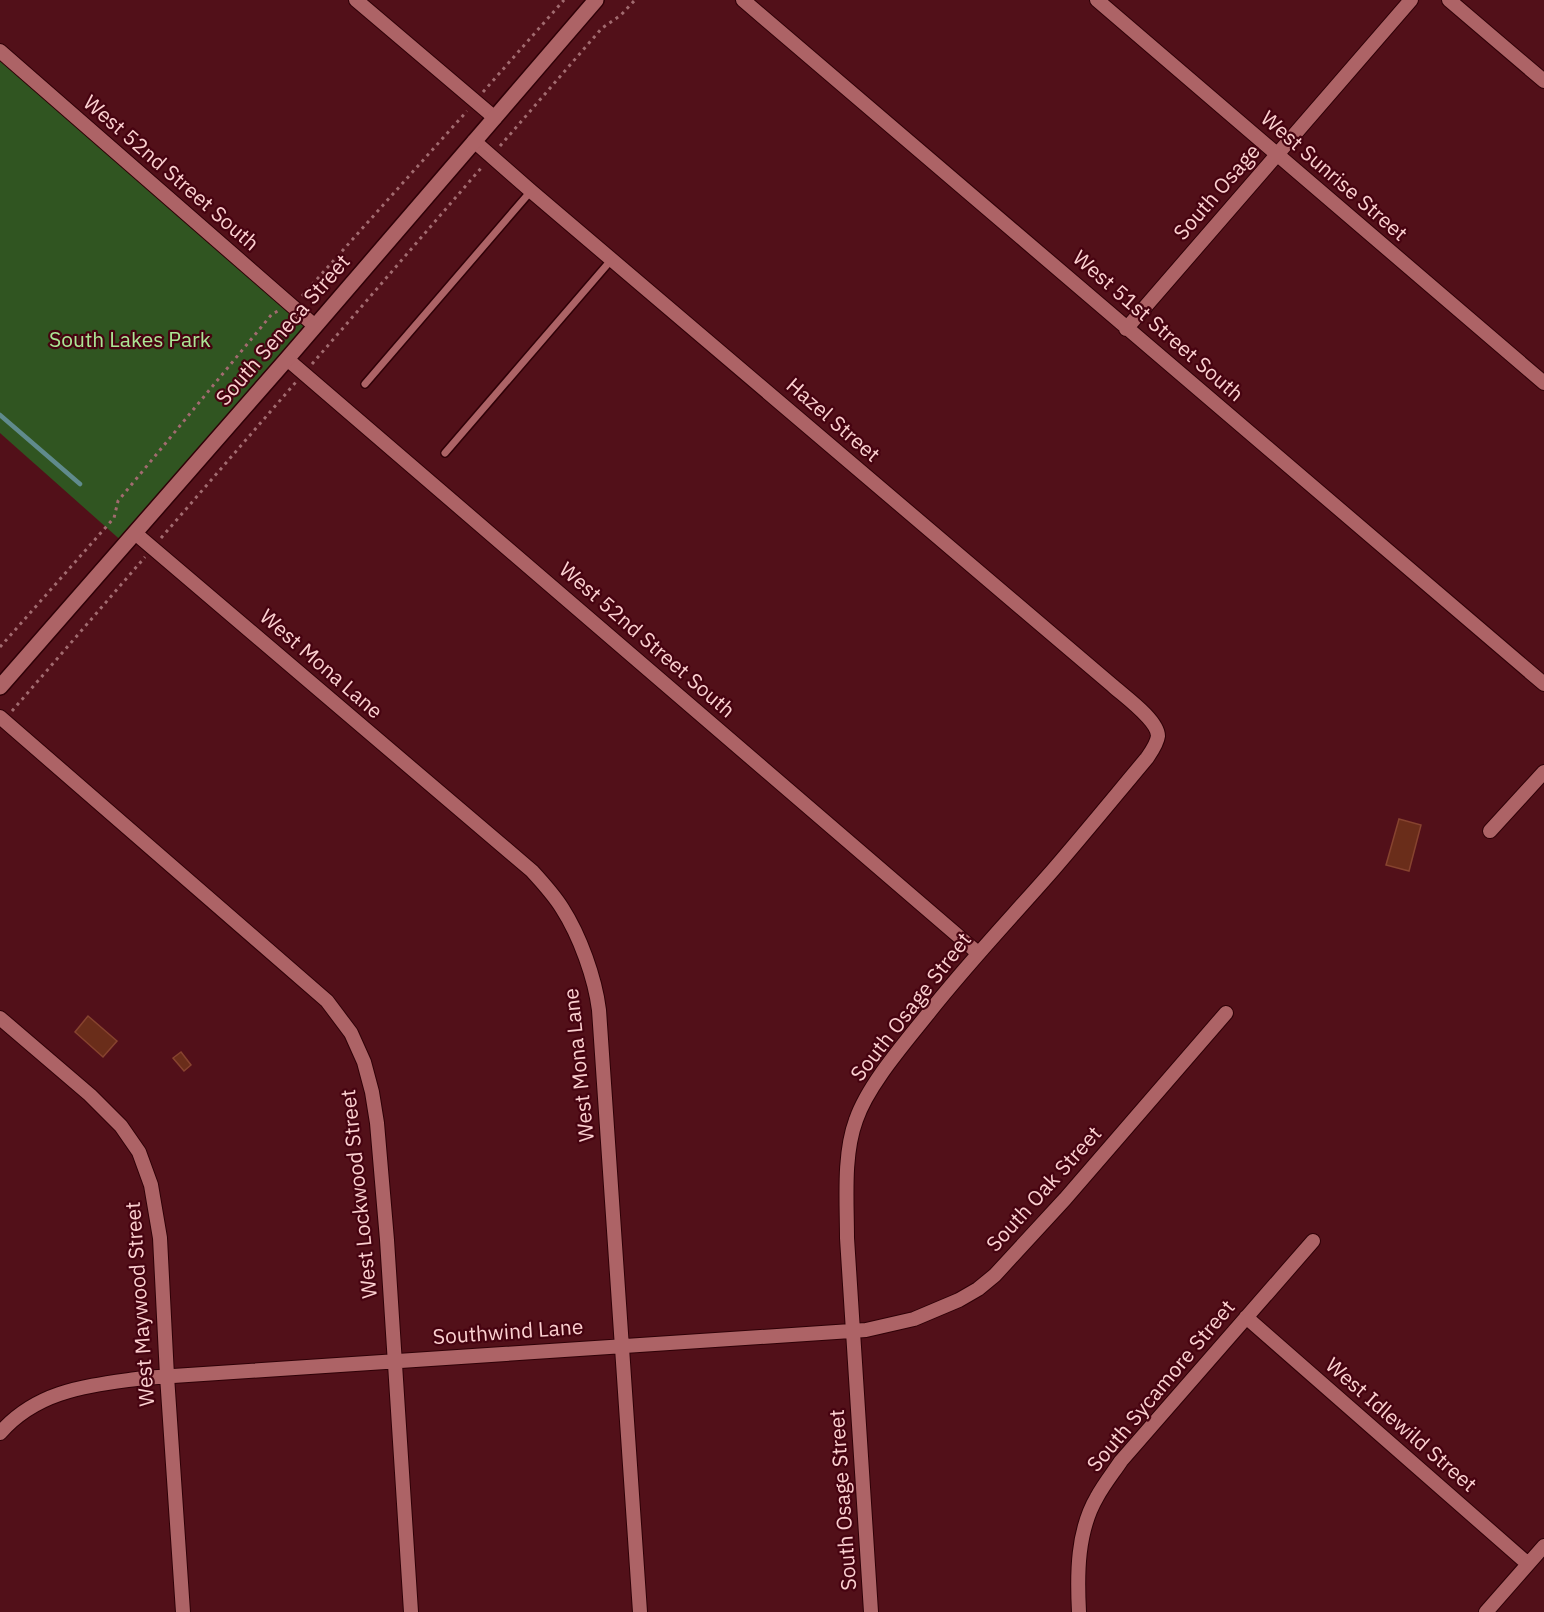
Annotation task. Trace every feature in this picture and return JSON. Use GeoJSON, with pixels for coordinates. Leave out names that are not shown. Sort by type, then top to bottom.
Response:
{"type":"FeatureCollection","features":[{"type":"Feature","properties":{"kind":"street"},"geometry":{"type":"LineString","coordinates":[[356,0],[495,118]]}},
{"type":"Feature","properties":{"kind":"street","name":"South Seneca Street"},"geometry":{"type":"LineString","coordinates":[[0,687],[597,0]]}},
{"type":"Feature","properties":{"kind":"street","name":"West 51st Street South"},"geometry":{"type":"LineString","coordinates":[[743,0],[1544,684]]}},
{"type":"Feature","properties":{"kind":"street","name":"West Sunrise Street"},"geometry":{"type":"LineString","coordinates":[[1097,0],[1544,383]]}},
{"type":"Feature","properties":{"kind":"street","name":"South Osage"},"geometry":{"type":"LineString","coordinates":[[1127,328],[1411,0]]}},
{"type":"Feature","properties":{"kind":"street"},"geometry":{"type":"LineString","coordinates":[[1449,0],[1544,81]]}},
{"type":"Feature","properties":{"kind":"street","name":"West 52nd Street South"},"geometry":{"type":"LineString","coordinates":[[0,51],[315,326]]}},
{"type":"Feature","properties":{"kind":"street","name":"Hazel Street"},"geometry":{"type":"LineString","coordinates":[[474,141],[1149,717],[1156,728],[1158,737]]}},
{"type":"Feature","properties":{"kind":"street","name":"West 52nd Street South"},"geometry":{"type":"LineString","coordinates":[[287,358],[978,953]]}},
{"type":"Feature","properties":{"kind":"street","name":"West Mona Lane"},"geometry":{"type":"LineString","coordinates":[[135,532],[519,858],[563,909],[582,950],[597,996],[640,1612]]}},
{"type":"Feature","properties":{"kind":"street","name":"West Lockwood Street"},"geometry":{"type":"LineString","coordinates":[[2,719],[327,1000],[351,1033],[364,1062],[377,1123],[387,1240],[411,1612]]}},
{"type":"Feature","properties":{"kind":"street","name":"South Osage Street"},"geometry":{"type":"LineString","coordinates":[[871,1612],[847,1238],[846,1182],[855,1121],[865,1100],[900,1049],[978,953],[1125,785],[1147,758],[1158,737]]}},
{"type":"Feature","properties":{"kind":"street"},"geometry":{"type":"LineString","coordinates":[[1490,831],[1544,772]]}},
{"type":"Feature","properties":{"kind":"street","name":"South Oak Street"},"geometry":{"type":"LineString","coordinates":[[853,1331],[914,1319],[958,1300],[978,1289],[995,1275],[1065,1199],[1226,1013]]}},
{"type":"Feature","properties":{"kind":"street","name":"West Maywood Street"},"geometry":{"type":"LineString","coordinates":[[0,1018],[90,1095],[121,1126],[139,1152],[151,1185],[158,1228],[183,1612]]}},
{"type":"Feature","properties":{"kind":"street","name":"South Sycamore Street"},"geometry":{"type":"LineString","coordinates":[[1079,1612],[1078,1560],[1085,1527],[1096,1498],[1121,1461],[1313,1240]]}},
{"type":"Feature","properties":{"kind":"street","name":"West Idlewild Street"},"geometry":{"type":"LineString","coordinates":[[1246,1317],[1528,1564]]}},
{"type":"Feature","properties":{"kind":"street","name":"Southwind Lane"},"geometry":{"type":"LineString","coordinates":[[2,1427],[35,1404],[67,1390],[143,1378],[853,1331]]}},
{"type":"Feature","properties":{"kind":"street"},"geometry":{"type":"LineString","coordinates":[[1486,1612],[1544,1546]]}},
{"type":"Feature","properties":{"kind":"lane"},"geometry":{"type":"LineString","coordinates":[[365,384],[531,191]]}},
{"type":"Feature","properties":{"kind":"lane"},"geometry":{"type":"LineString","coordinates":[[445,453],[612,259]]}},
{"type":"Feature","properties":{"kind":"path"},"geometry":{"type":"LineString","coordinates":[[0,647],[114,518],[118,501],[265,323],[273,314],[306,293],[564,0]]}},
{"type":"Feature","properties":{"kind":"path"},"geometry":{"type":"LineString","coordinates":[[2,719],[153,548],[602,28],[621,15],[635,0]]}},
{"type":"Feature","properties":{"kind":"green space","name":"South Lakes Park"},"geometry":{"type":"Polygon","coordinates":[[[0,51],[315,326],[125,544],[0,433],[0,51]]]}},
{"type":"Feature","properties":{"kind":"building"},"geometry":{"type":"Polygon","coordinates":[[[1399,819],[1421,825],[1409,871],[1386,865],[1399,819]]]}},
{"type":"Feature","properties":{"kind":"building"},"geometry":{"type":"Polygon","coordinates":[[[88,1016],[117,1041],[103,1057],[75,1032],[88,1016]]]}},
{"type":"Feature","properties":{"kind":"building"},"geometry":{"type":"Polygon","coordinates":[[[181,1052],[191,1065],[184,1071],[173,1058],[181,1052]]]}},
{"type":"Feature","properties":{"kind":"waterway"},"geometry":{"type":"LineString","coordinates":[[0,415],[80,484]]}}]}
